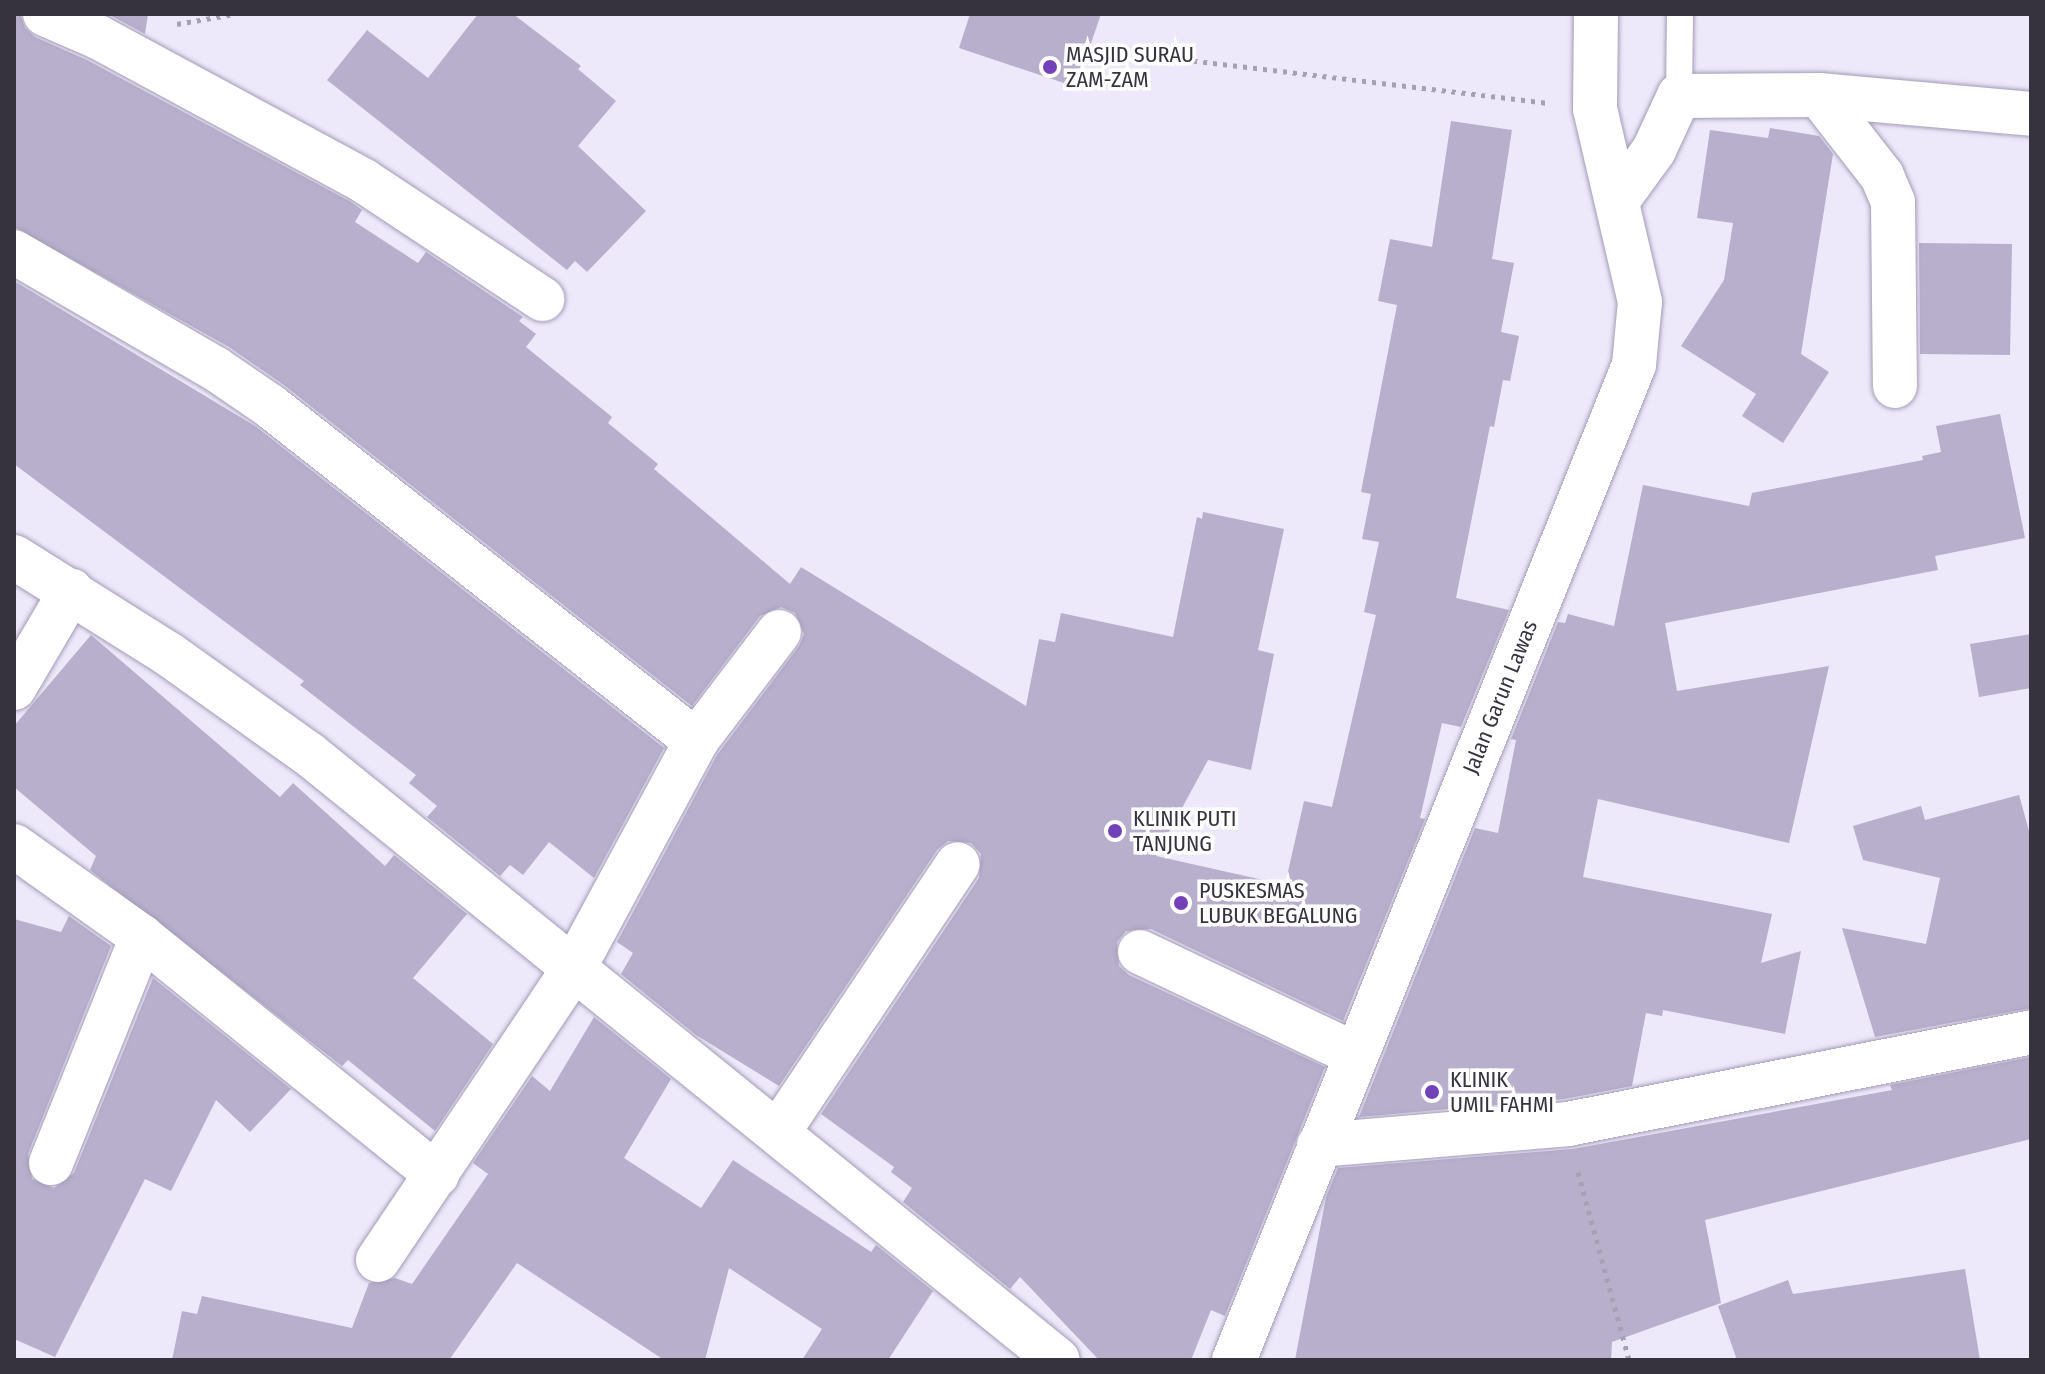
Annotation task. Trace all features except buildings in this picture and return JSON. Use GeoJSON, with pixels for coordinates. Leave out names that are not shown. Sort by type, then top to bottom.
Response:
{"type":"FeatureCollection","features":[{"type":"Feature","properties":{"kind":"street"},"geometry":{"type":"LineString","coordinates":[[45,14],[98,37],[364,181],[542,299]]}},
{"type":"Feature","properties":{"kind":"street","name":"Jalan Garun Lawas"},"geometry":{"type":"LineString","coordinates":[[1234,1360],[1634,365],[1640,302],[1594,102],[1596,14]]}},
{"type":"Feature","properties":{"kind":"street"},"geometry":{"type":"LineString","coordinates":[[1819,95],[1882,176],[1893,202],[1895,386]]}},
{"type":"Feature","properties":{"kind":"street"},"geometry":{"type":"LineString","coordinates":[[1617,201],[1654,150],[1679,96],[1819,95],[2031,114]]}},
{"type":"Feature","properties":{"kind":"street"},"geometry":{"type":"LineString","coordinates":[[14,252],[216,369],[270,406],[696,741]]}},
{"type":"Feature","properties":{"kind":"street"},"geometry":{"type":"LineString","coordinates":[[14,557],[241,703],[779,1131],[1058,1360]]}},
{"type":"Feature","properties":{"kind":"street"},"geometry":{"type":"LineString","coordinates":[[14,688],[71,591]]}},
{"type":"Feature","properties":{"kind":"street"},"geometry":{"type":"LineString","coordinates":[[378,1260],[574,968],[696,741],[779,632]]}},
{"type":"Feature","properties":{"kind":"street"},"geometry":{"type":"LineString","coordinates":[[14,846],[142,937],[437,1175]]}},
{"type":"Feature","properties":{"kind":"street"},"geometry":{"type":"LineString","coordinates":[[779,1131],[958,864]]}},
{"type":"Feature","properties":{"kind":"street"},"geometry":{"type":"LineString","coordinates":[[51,1163],[142,937]]}},
{"type":"Feature","properties":{"kind":"street"},"geometry":{"type":"LineString","coordinates":[[1140,952],[1355,1054]]}},
{"type":"Feature","properties":{"kind":"street"},"geometry":{"type":"LineString","coordinates":[[1319,1145],[1568,1124],[2031,1032]]}},
{"type":"Feature","properties":{"kind":"lane"},"geometry":{"type":"LineString","coordinates":[[1679,96],[1680,14]]}},
{"type":"Feature","properties":{"kind":"path"},"geometry":{"type":"LineString","coordinates":[[1104,50],[1594,102]]}},
{"type":"Feature","properties":{"kind":"path"},"geometry":{"type":"LineString","coordinates":[[1568,1124],[1629,1360]]}},
{"type":"Feature","properties":{"kind":"place","name":"MASJID SURAU ZAM-ZAM"},"geometry":{"type":"Point","coordinates":[1050,67]}},
{"type":"Feature","properties":{"kind":"place","name":"KLINIK PUTI TANJUNG"},"geometry":{"type":"Point","coordinates":[1115,831]}},
{"type":"Feature","properties":{"kind":"place","name":"PUSKESMAS LUBUK BEGALUNG"},"geometry":{"type":"Point","coordinates":[1181,903]}},
{"type":"Feature","properties":{"kind":"place","name":"KLINIK UMIL FAHMI"},"geometry":{"type":"Point","coordinates":[1432,1092]}}]}
